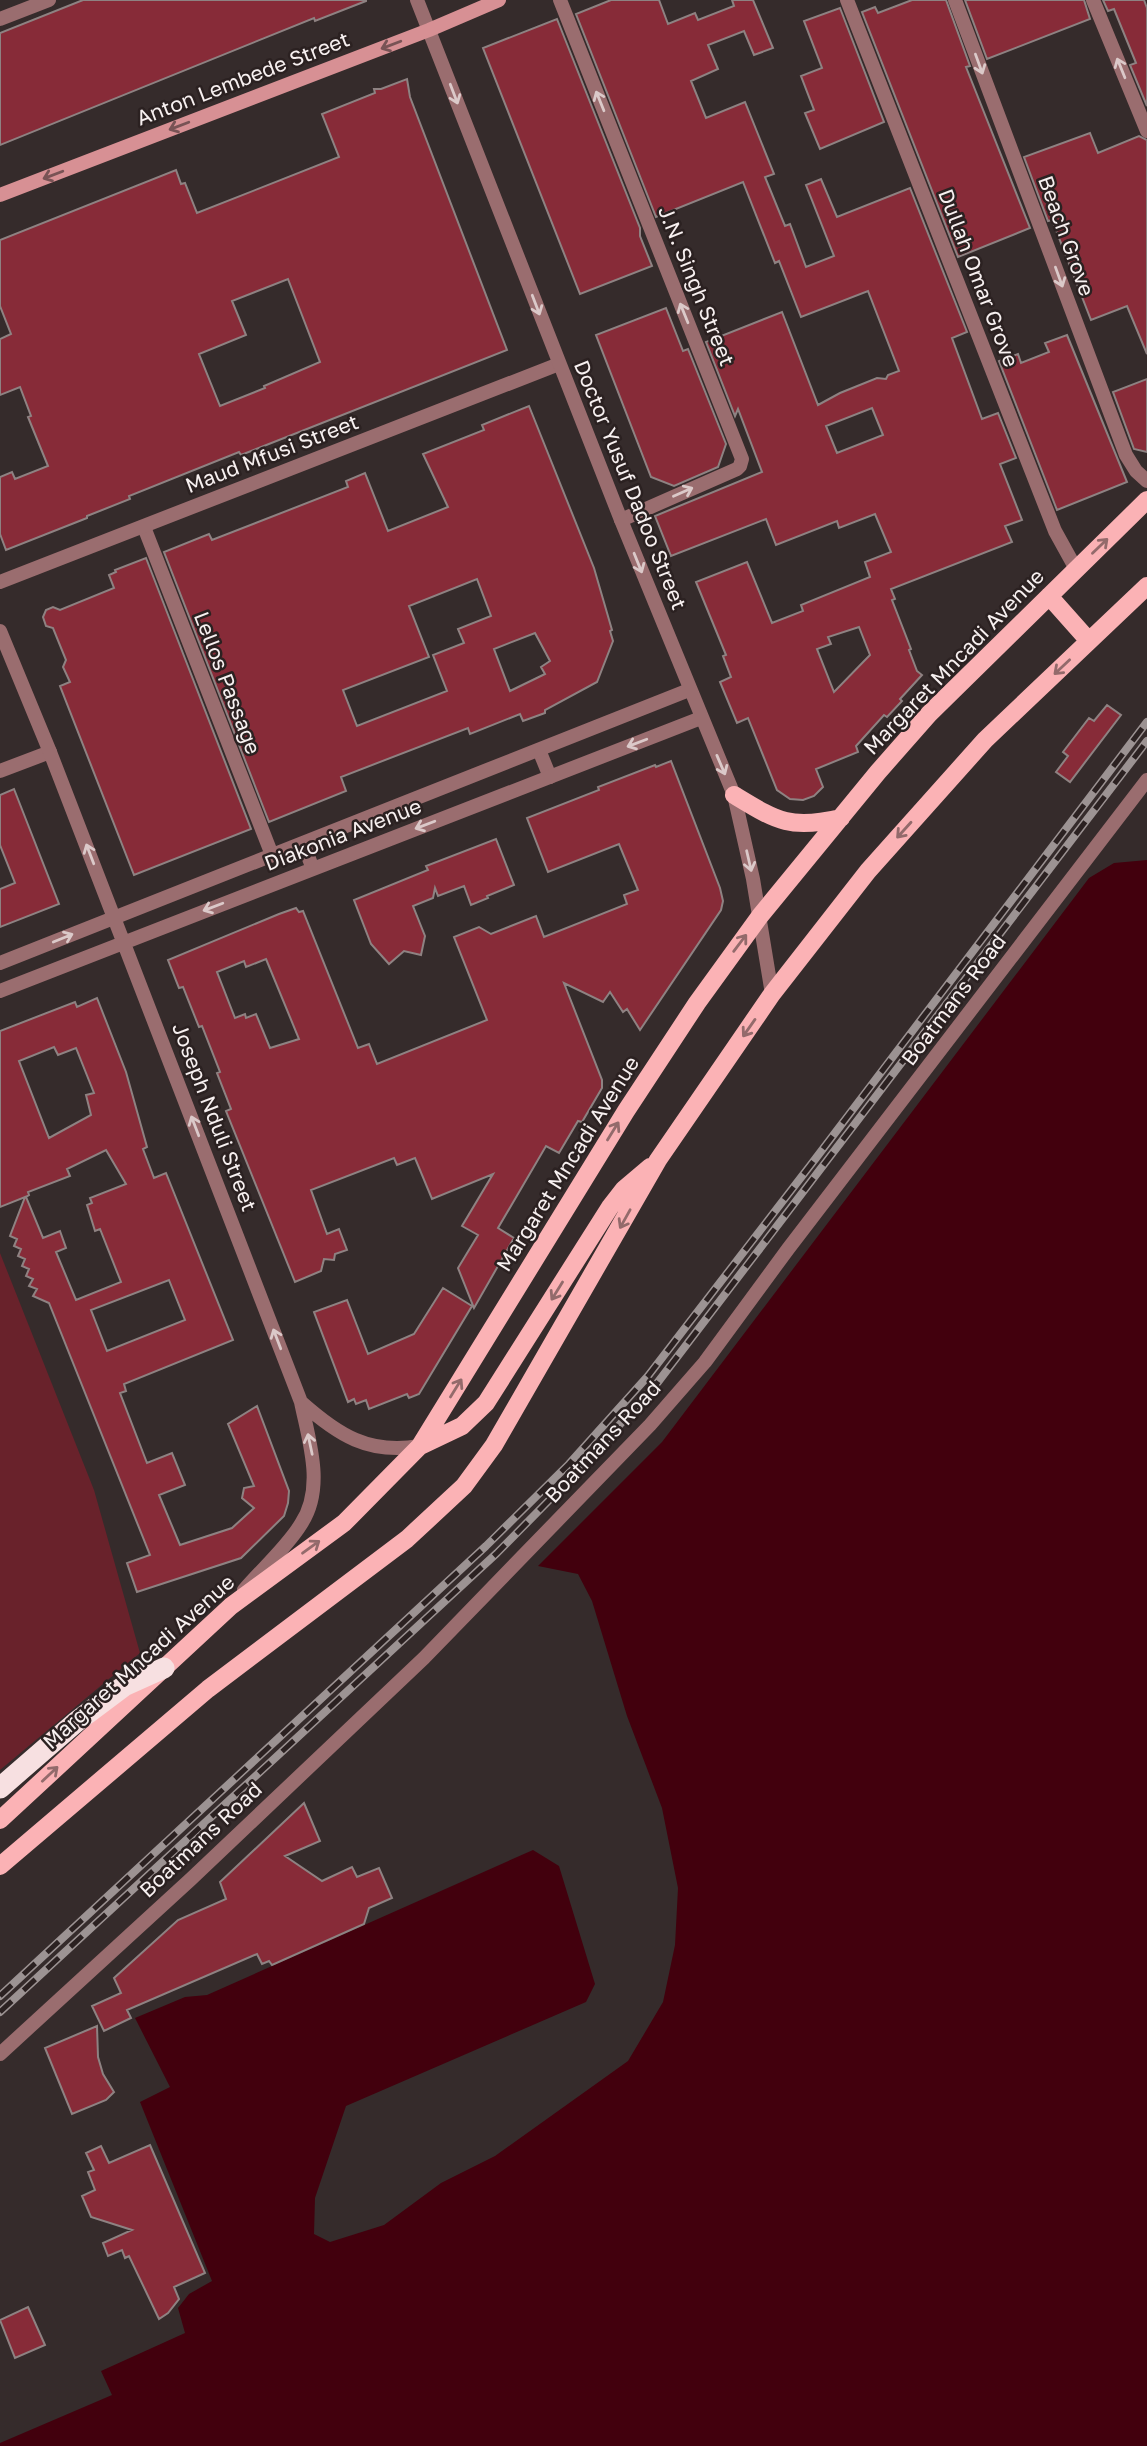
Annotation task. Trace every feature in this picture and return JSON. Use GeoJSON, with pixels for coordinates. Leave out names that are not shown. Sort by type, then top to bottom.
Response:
{"type":"FeatureCollection","features":[{"type":"Feature","properties":{"kind":"highway"},"geometry":{"type":"LineString","coordinates":[[0,1788],[76,1721],[124,1686],[164,1668]]}},
{"type":"Feature","properties":{"kind":"main road","name":"Anton Lembede Street"},"geometry":{"type":"LineString","coordinates":[[0,195],[429,30],[499,0]]}},
{"type":"Feature","properties":{"kind":"main road","name":"Margaret Mncadi Avenue"},"geometry":{"type":"LineString","coordinates":[[0,1820],[231,1606],[344,1523],[420,1446],[626,1111],[697,1003],[760,916],[929,714],[1147,500]]}},
{"type":"Feature","properties":{"kind":"main road"},"geometry":{"type":"LineString","coordinates":[[0,1867],[208,1689],[407,1539],[464,1486],[494,1445],[658,1160],[772,994],[868,871],[985,740],[1147,586]]}},
{"type":"Feature","properties":{"kind":"main road"},"geometry":{"type":"LineString","coordinates":[[1049,596],[1089,641]]}},
{"type":"Feature","properties":{"kind":"main road"},"geometry":{"type":"LineString","coordinates":[[734,794],[779,820],[793,824],[819,823],[841,818]]}},
{"type":"Feature","properties":{"kind":"main road"},"geometry":{"type":"LineString","coordinates":[[420,1446],[462,1426],[486,1404],[610,1207],[624,1189],[658,1160]]}},
{"type":"Feature","properties":{"kind":"street"},"geometry":{"type":"LineString","coordinates":[[0,19],[49,0]]}},
{"type":"Feature","properties":{"kind":"street","name":"Doctor Yusuf Dadoo Street"},"geometry":{"type":"LineString","coordinates":[[417,0],[621,520],[734,794],[760,916],[772,994]]}},
{"type":"Feature","properties":{"kind":"street","name":"J.N. Singh Street"},"geometry":{"type":"LineString","coordinates":[[560,0],[742,460],[737,469],[621,520]]}},
{"type":"Feature","properties":{"kind":"street","name":"Dullah Omar Grove"},"geometry":{"type":"LineString","coordinates":[[847,0],[1055,531],[1076,569]]}},
{"type":"Feature","properties":{"kind":"street","name":"Beach Grove"},"geometry":{"type":"LineString","coordinates":[[955,0],[1126,455],[1136,471],[1147,481]]}},
{"type":"Feature","properties":{"kind":"street"},"geometry":{"type":"LineString","coordinates":[[1093,0],[1147,131]]}},
{"type":"Feature","properties":{"kind":"street","name":"Maud Mfusi Street"},"geometry":{"type":"LineString","coordinates":[[0,582],[559,364]]}},
{"type":"Feature","properties":{"kind":"street","name":"Lellos Passage"},"geometry":{"type":"LineString","coordinates":[[144,527],[272,855]]}},
{"type":"Feature","properties":{"kind":"street","name":"Joseph Nduli Street"},"geometry":{"type":"LineString","coordinates":[[0,631],[50,752],[301,1402],[313,1461],[313,1491],[309,1509],[301,1525],[231,1606]]}},
{"type":"Feature","properties":{"kind":"street","name":"Diakonia Avenue"},"geometry":{"type":"LineString","coordinates":[[0,963],[689,690]]}},
{"type":"Feature","properties":{"kind":"street","name":"Diakonia Avenue"},"geometry":{"type":"LineString","coordinates":[[0,991],[701,718]]}},
{"type":"Feature","properties":{"kind":"street"},"geometry":{"type":"LineString","coordinates":[[539,750],[550,777]]}},
{"type":"Feature","properties":{"kind":"street"},"geometry":{"type":"LineString","coordinates":[[0,771],[50,752]]}},
{"type":"Feature","properties":{"kind":"street","name":"Boatmans Road"},"geometry":{"type":"LineString","coordinates":[[0,2053],[191,1880],[424,1658],[650,1425],[705,1362],[1147,780]]}},
{"type":"Feature","properties":{"kind":"street"},"geometry":{"type":"LineString","coordinates":[[303,843],[313,869]]}},
{"type":"Feature","properties":{"kind":"street"},"geometry":{"type":"LineString","coordinates":[[301,1402],[328,1427],[356,1440],[397,1450],[420,1446]]}},
{"type":"Feature","properties":{"kind":"shaded area"},"geometry":{"type":"Polygon","coordinates":[[[1147,860],[1147,2446],[0,2446],[0,2443],[112,2395],[101,2371],[185,2333],[178,2308],[189,2294],[212,2281],[140,2102],[170,2087],[135,2018],[185,1997],[207,1995],[533,1850],[559,1866],[595,1984],[586,2002],[346,2106],[315,2198],[314,2234],[330,2242],[384,2225],[441,2183],[495,2156],[628,2061],[663,2002],[675,1945],[678,1888],[662,1808],[627,1716],[592,1601],[578,1574],[538,1566],[662,1442],[1089,878],[1114,863],[1147,860]]]}},
{"type":"Feature","properties":{"kind":"shaded area"},"geometry":{"type":"Polygon","coordinates":[[[0,1253],[94,1490],[140,1653],[0,1770],[0,1253]]]}},
{"type":"Feature","properties":{"kind":"building"},"geometry":{"type":"Polygon","coordinates":[[[83,0],[366,1],[315,21],[314,18],[0,145],[0,33],[83,0]]]}},
{"type":"Feature","properties":{"kind":"building"},"geometry":{"type":"Polygon","coordinates":[[[611,0],[659,0],[668,24],[695,13],[698,20],[734,6],[732,0],[753,0],[773,48],[754,55],[744,31],[708,45],[718,69],[691,81],[706,118],[745,102],[774,174],[765,177],[785,226],[790,224],[806,267],[834,256],[806,185],[821,179],[837,217],[910,188],[967,332],[952,338],[982,419],[998,413],[1016,458],[1000,464],[1022,520],[1005,526],[1012,542],[891,589],[895,599],[892,600],[911,649],[909,650],[917,671],[922,675],[900,699],[902,701],[887,717],[884,715],[856,746],[858,752],[816,769],[823,787],[814,796],[803,800],[790,799],[777,790],[748,718],[737,723],[720,682],[731,677],[723,656],[726,655],[696,582],[747,562],[772,623],[803,611],[801,605],[870,577],[865,562],[891,552],[875,514],[839,528],[837,521],[776,545],[766,519],[671,556],[655,516],[762,472],[738,409],[735,416],[706,342],[782,312],[818,405],[840,393],[877,378],[886,379],[888,375],[899,371],[868,291],[801,317],[779,261],[775,263],[743,182],[656,217],[576,14],[611,0]],[[872,408],[826,426],[837,453],[883,435],[872,408]],[[859,627],[828,637],[831,644],[817,649],[834,692],[870,655],[859,627]]]}},
{"type":"Feature","properties":{"kind":"building"},"geometry":{"type":"Polygon","coordinates":[[[912,0],[946,0],[970,66],[966,67],[1030,228],[958,257],[862,12],[875,7],[878,13],[912,0]]]}},
{"type":"Feature","properties":{"kind":"building"},"geometry":{"type":"Polygon","coordinates":[[[965,0],[1084,0],[1090,19],[987,59],[965,0]]]}},
{"type":"Feature","properties":{"kind":"building"},"geometry":{"type":"Polygon","coordinates":[[[1103,0],[1144,0],[1147,8],[1147,106],[1130,65],[1136,63],[1114,9],[1108,11],[1103,0]]]}},
{"type":"Feature","properties":{"kind":"building"},"geometry":{"type":"Polygon","coordinates":[[[840,8],[884,122],[820,149],[805,113],[814,110],[801,76],[822,68],[804,21],[840,8]]]}},
{"type":"Feature","properties":{"kind":"building"},"geometry":{"type":"Polygon","coordinates":[[[557,19],[640,228],[640,236],[652,266],[580,294],[483,48],[557,19]]]}},
{"type":"Feature","properties":{"kind":"building"},"geometry":{"type":"Polygon","coordinates":[[[407,79],[410,97],[507,350],[241,455],[239,452],[6,550],[0,534],[0,477],[12,472],[15,479],[48,466],[28,417],[31,416],[20,387],[0,395],[0,339],[11,334],[0,306],[0,240],[176,170],[181,184],[185,183],[197,213],[339,157],[322,114],[375,93],[374,89],[407,79]],[[288,279],[232,301],[246,335],[199,354],[220,406],[320,362],[288,279]]]}},
{"type":"Feature","properties":{"kind":"building"},"geometry":{"type":"Polygon","coordinates":[[[1090,133],[1098,153],[1139,136],[1147,140],[1147,354],[1127,306],[1091,320],[1052,220],[1048,221],[1024,157],[1090,133]]]}},
{"type":"Feature","properties":{"kind":"building"},"geometry":{"type":"Polygon","coordinates":[[[666,308],[683,351],[688,349],[726,444],[718,467],[674,486],[651,477],[596,335],[666,308]]]}},
{"type":"Feature","properties":{"kind":"building"},"geometry":{"type":"Polygon","coordinates":[[[1067,335],[1127,482],[1057,510],[999,361],[1018,354],[1021,363],[1049,352],[1045,343],[1067,335]]]}},
{"type":"Feature","properties":{"kind":"building"},"geometry":{"type":"Polygon","coordinates":[[[1147,379],[1147,452],[1134,449],[1113,392],[1147,379]]]}},
{"type":"Feature","properties":{"kind":"building"},"geometry":{"type":"Polygon","coordinates":[[[529,406],[594,568],[612,630],[613,641],[597,682],[545,710],[545,713],[523,721],[520,714],[470,734],[468,728],[341,777],[346,791],[269,822],[164,552],[209,534],[212,540],[348,487],[346,481],[365,473],[388,531],[448,507],[423,454],[484,430],[482,425],[529,406]],[[477,579],[409,606],[429,657],[343,690],[357,726],[447,691],[433,655],[464,643],[458,629],[491,616],[477,579]],[[535,633],[494,649],[510,691],[545,674],[541,667],[550,661],[535,633]]]}},
{"type":"Feature","properties":{"kind":"building"},"geometry":{"type":"Polygon","coordinates":[[[146,558],[251,829],[134,875],[60,686],[70,682],[63,667],[66,660],[53,628],[46,626],[43,617],[46,610],[53,607],[60,610],[114,588],[109,575],[146,558]]]}},
{"type":"Feature","properties":{"kind":"building"},"geometry":{"type":"Polygon","coordinates":[[[1107,705],[1121,715],[1070,782],[1056,772],[1068,756],[1063,752],[1089,718],[1094,721],[1107,705]]]}},
{"type":"Feature","properties":{"kind":"building"},"geometry":{"type":"Polygon","coordinates":[[[671,761],[720,888],[723,901],[721,910],[640,1030],[627,1009],[623,1012],[610,992],[603,1002],[564,983],[602,1080],[602,1088],[559,1153],[546,1146],[498,1228],[514,1238],[474,1308],[458,1268],[478,1235],[462,1226],[493,1174],[432,1199],[415,1158],[397,1165],[394,1158],[311,1190],[327,1234],[339,1229],[347,1250],[335,1254],[334,1260],[324,1259],[321,1271],[295,1282],[226,1111],[231,1109],[202,1026],[199,1027],[183,987],[179,988],[168,960],[279,914],[296,908],[299,912],[303,911],[358,1048],[369,1044],[377,1064],[487,1020],[454,937],[479,927],[491,934],[536,916],[544,937],[627,904],[624,895],[638,890],[619,844],[548,872],[527,818],[599,790],[598,787],[655,765],[656,767],[671,761]],[[266,959],[246,967],[244,961],[217,972],[235,1018],[256,1014],[270,1048],[299,1039],[266,959]]]}},
{"type":"Feature","properties":{"kind":"building"},"geometry":{"type":"Polygon","coordinates":[[[14,789],[59,904],[0,927],[0,889],[15,883],[0,845],[0,795],[14,789]]]}},
{"type":"Feature","properties":{"kind":"building"},"geometry":{"type":"Polygon","coordinates":[[[496,839],[514,885],[471,905],[464,886],[438,896],[435,888],[433,898],[413,906],[425,936],[421,955],[404,951],[389,964],[371,944],[354,900],[428,870],[426,866],[496,839]]]}},
{"type":"Feature","properties":{"kind":"building"},"geometry":{"type":"Polygon","coordinates":[[[97,998],[126,1072],[147,1147],[143,1149],[154,1178],[166,1173],[233,1340],[124,1384],[126,1391],[120,1393],[147,1463],[172,1453],[185,1485],[159,1495],[180,1545],[232,1528],[254,1508],[242,1498],[244,1488],[254,1486],[228,1424],[257,1406],[289,1491],[284,1516],[241,1558],[137,1592],[127,1563],[150,1555],[49,1303],[33,1296],[37,1289],[29,1286],[33,1279],[26,1276],[29,1269],[22,1266],[25,1259],[18,1256],[21,1249],[14,1246],[17,1239],[10,1236],[25,1197],[0,1207],[0,1031],[75,1002],[77,1007],[97,998]],[[54,1047],[19,1061],[49,1138],[91,1115],[86,1095],[94,1093],[76,1048],[58,1055],[54,1047]],[[106,1150],[67,1169],[70,1176],[28,1192],[26,1197],[43,1238],[60,1231],[66,1248],[56,1252],[76,1300],[121,1282],[100,1229],[95,1231],[87,1205],[92,1203],[90,1198],[126,1184],[106,1150]],[[169,1280],[91,1310],[107,1351],[185,1320],[169,1280]]]}},
{"type":"Feature","properties":{"kind":"building"},"geometry":{"type":"Polygon","coordinates":[[[443,1288],[472,1306],[419,1394],[409,1398],[407,1394],[369,1409],[366,1400],[356,1404],[354,1399],[348,1402],[314,1312],[347,1300],[368,1354],[414,1334],[443,1288]]]}},
{"type":"Feature","properties":{"kind":"building"},"geometry":{"type":"Polygon","coordinates":[[[304,1803],[320,1841],[285,1856],[322,1881],[352,1867],[357,1877],[379,1868],[392,1898],[369,1908],[364,1924],[272,1965],[269,1961],[262,1964],[257,1954],[127,2010],[131,2018],[104,2031],[92,2006],[121,1993],[114,1978],[178,1920],[226,1899],[220,1882],[304,1803]]]}},
{"type":"Feature","properties":{"kind":"building"},"geometry":{"type":"Polygon","coordinates":[[[97,2026],[98,2057],[103,2074],[114,2092],[106,2100],[72,2114],[45,2048],[97,2026]]]}},
{"type":"Feature","properties":{"kind":"building"},"geometry":{"type":"Polygon","coordinates":[[[150,2145],[205,2273],[174,2287],[179,2299],[168,2313],[159,2319],[129,2256],[125,2258],[122,2250],[108,2256],[103,2243],[132,2230],[91,2217],[82,2196],[95,2190],[88,2172],[94,2170],[86,2153],[101,2146],[109,2163],[150,2145]]]}},
{"type":"Feature","properties":{"kind":"building"},"geometry":{"type":"Polygon","coordinates":[[[28,2307],[45,2345],[15,2358],[0,2320],[28,2307]]]}},
{"type":"Feature","properties":{"kind":"railway"},"geometry":{"type":"LineString","coordinates":[[0,1996],[486,1546],[569,1464],[648,1376],[1147,722]]}},
{"type":"Feature","properties":{"kind":"railway"},"geometry":{"type":"LineString","coordinates":[[0,2012],[497,1553],[578,1471],[658,1382],[1147,741]]}}]}
